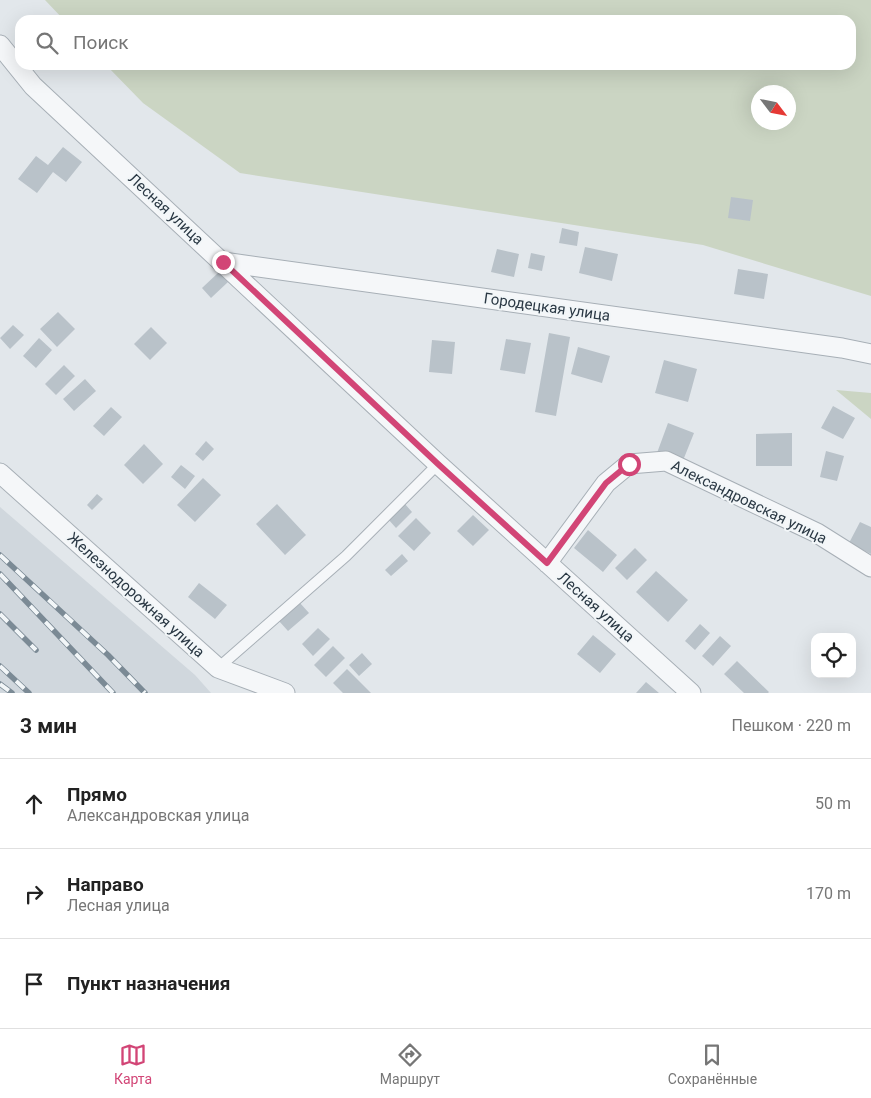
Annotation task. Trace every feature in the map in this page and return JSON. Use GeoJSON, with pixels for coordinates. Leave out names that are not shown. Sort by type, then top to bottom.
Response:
{"type":"FeatureCollection","features":[{"type":"Feature","properties":{"kind":"street","name":"Лесная улица"},"geometry":{"type":"LineString","coordinates":[[0,45],[15,64]]}},
{"type":"Feature","properties":{"kind":"street","name":"Лесная улица"},"geometry":{"type":"LineString","coordinates":[[20,70],[33,86],[438,464],[691,693]]}},
{"type":"Feature","properties":{"kind":"street","name":"Городецкая улица"},"geometry":{"type":"LineString","coordinates":[[223,262],[842,348],[871,354]]}},
{"type":"Feature","properties":{"kind":"street","name":"Александровская улица"},"geometry":{"type":"LineString","coordinates":[[547,563],[606,483],[629,464],[666,462],[817,533],[871,567]]}},
{"type":"Feature","properties":{"kind":"street","name":"Железнодорожная улица"},"geometry":{"type":"LineString","coordinates":[[0,472],[218,668],[285,693]]}},
{"type":"Feature","properties":{"kind":"lane"},"geometry":{"type":"LineString","coordinates":[[218,668],[346,556],[438,464]]}},
{"type":"Feature","properties":{"kind":"shaded area"},"geometry":{"type":"Polygon","coordinates":[[[0,507],[195,675],[211,693],[0,693],[0,507]]]}},
{"type":"Feature","properties":{"kind":"green space"},"geometry":{"type":"Polygon","coordinates":[[[45,0],[871,0],[871,296],[703,245],[240,173],[143,103],[111,70],[856,70],[856,15],[59,15],[45,0]]]}},
{"type":"Feature","properties":{"kind":"green space"},"geometry":{"type":"Polygon","coordinates":[[[836,390],[871,393],[871,419],[836,390]]]}},
{"type":"Feature","properties":{"kind":"building"},"geometry":{"type":"Polygon","coordinates":[[[63,147],[82,162],[66,182],[53,172],[37,193],[18,179],[36,156],[48,165],[63,147]]]}},
{"type":"Feature","properties":{"kind":"building"},"geometry":{"type":"Polygon","coordinates":[[[731,197],[753,200],[750,221],[728,218],[731,197]]]}},
{"type":"Feature","properties":{"kind":"building"},"geometry":{"type":"Polygon","coordinates":[[[562,228],[579,232],[577,246],[559,243],[562,228]]]}},
{"type":"Feature","properties":{"kind":"building"},"geometry":{"type":"Polygon","coordinates":[[[585,247],[618,254],[612,281],[579,273],[585,247]]]}},
{"type":"Feature","properties":{"kind":"building"},"geometry":{"type":"Polygon","coordinates":[[[497,249],[519,254],[514,277],[491,272],[497,249]]]}},
{"type":"Feature","properties":{"kind":"building"},"geometry":{"type":"Polygon","coordinates":[[[531,253],[545,256],[542,271],[528,268],[531,253]]]}},
{"type":"Feature","properties":{"kind":"building"},"geometry":{"type":"Polygon","coordinates":[[[738,269],[768,274],[764,299],[734,294],[738,269]]]}},
{"type":"Feature","properties":{"kind":"building"},"geometry":{"type":"Polygon","coordinates":[[[219,272],[228,282],[211,298],[202,288],[219,272]]]}},
{"type":"Feature","properties":{"kind":"building"},"geometry":{"type":"Polygon","coordinates":[[[58,312],[75,329],[57,347],[40,329],[58,312]]]}},
{"type":"Feature","properties":{"kind":"building"},"geometry":{"type":"Polygon","coordinates":[[[13,325],[24,335],[10,349],[0,338],[13,325]]]}},
{"type":"Feature","properties":{"kind":"building"},"geometry":{"type":"Polygon","coordinates":[[[151,327],[167,343],[150,360],[134,344],[151,327]]]}},
{"type":"Feature","properties":{"kind":"building"},"geometry":{"type":"Polygon","coordinates":[[[549,333],[570,337],[556,416],[535,412],[549,333]]]}},
{"type":"Feature","properties":{"kind":"building"},"geometry":{"type":"Polygon","coordinates":[[[39,338],[52,350],[36,368],[23,356],[39,338]]]}},
{"type":"Feature","properties":{"kind":"building"},"geometry":{"type":"Polygon","coordinates":[[[506,339],[531,343],[525,374],[500,370],[506,339]]]}},
{"type":"Feature","properties":{"kind":"building"},"geometry":{"type":"Polygon","coordinates":[[[432,340],[455,342],[452,374],[429,372],[432,340]]]}},
{"type":"Feature","properties":{"kind":"building"},"geometry":{"type":"Polygon","coordinates":[[[578,347],[610,356],[602,383],[571,374],[578,347]]]}},
{"type":"Feature","properties":{"kind":"building"},"geometry":{"type":"Polygon","coordinates":[[[664,360],[697,369],[688,402],[655,393],[664,360]]]}},
{"type":"Feature","properties":{"kind":"building"},"geometry":{"type":"Polygon","coordinates":[[[64,365],[75,376],[56,395],[45,384],[64,365]]]}},
{"type":"Feature","properties":{"kind":"building"},"geometry":{"type":"Polygon","coordinates":[[[85,379],[96,391],[74,411],[63,399],[85,379]]]}},
{"type":"Feature","properties":{"kind":"building"},"geometry":{"type":"Polygon","coordinates":[[[833,406],[855,418],[843,439],[821,428],[833,406]]]}},
{"type":"Feature","properties":{"kind":"building"},"geometry":{"type":"Polygon","coordinates":[[[111,407],[122,417],[104,436],[93,426],[111,407]]]}},
{"type":"Feature","properties":{"kind":"building"},"geometry":{"type":"Polygon","coordinates":[[[668,423],[694,433],[682,463],[657,453],[668,423]]]}},
{"type":"Feature","properties":{"kind":"building"},"geometry":{"type":"Polygon","coordinates":[[[792,433],[792,466],[756,466],[756,434],[792,433]]]}},
{"type":"Feature","properties":{"kind":"building"},"geometry":{"type":"Polygon","coordinates":[[[206,441],[214,449],[203,461],[195,454],[206,441]]]}},
{"type":"Feature","properties":{"kind":"building"},"geometry":{"type":"Polygon","coordinates":[[[144,444],[163,464],[143,484],[124,465],[144,444]]]}},
{"type":"Feature","properties":{"kind":"building"},"geometry":{"type":"Polygon","coordinates":[[[826,451],[844,456],[837,481],[820,477],[826,451]]]}},
{"type":"Feature","properties":{"kind":"building"},"geometry":{"type":"Polygon","coordinates":[[[181,465],[195,476],[185,489],[171,477],[181,465]]]}},
{"type":"Feature","properties":{"kind":"building"},"geometry":{"type":"Polygon","coordinates":[[[203,478],[221,495],[195,522],[177,505],[203,478]]]}},
{"type":"Feature","properties":{"kind":"building"},"geometry":{"type":"Polygon","coordinates":[[[97,494],[103,499],[92,510],[87,505],[97,494]]]}},
{"type":"Feature","properties":{"kind":"building"},"geometry":{"type":"Polygon","coordinates":[[[277,504],[306,535],[285,555],[256,524],[277,504]]]}},
{"type":"Feature","properties":{"kind":"building"},"geometry":{"type":"Polygon","coordinates":[[[405,504],[412,512],[396,528],[388,519],[405,504]]]}},
{"type":"Feature","properties":{"kind":"building"},"geometry":{"type":"Polygon","coordinates":[[[473,515],[489,530],[473,546],[457,531],[473,515]]]}},
{"type":"Feature","properties":{"kind":"building"},"geometry":{"type":"Polygon","coordinates":[[[416,518],[431,533],[414,551],[398,536],[416,518]]]}},
{"type":"Feature","properties":{"kind":"building"},"geometry":{"type":"Polygon","coordinates":[[[860,522],[871,527],[871,554],[849,543],[860,522]]]}},
{"type":"Feature","properties":{"kind":"building"},"geometry":{"type":"Polygon","coordinates":[[[588,530],[617,555],[603,572],[574,548],[588,530]]]}},
{"type":"Feature","properties":{"kind":"building"},"geometry":{"type":"Polygon","coordinates":[[[635,548],[647,560],[627,580],[615,568],[635,548]]]}},
{"type":"Feature","properties":{"kind":"building"},"geometry":{"type":"Polygon","coordinates":[[[402,554],[408,561],[391,576],[385,570],[402,554]]]}},
{"type":"Feature","properties":{"kind":"building"},"geometry":{"type":"Polygon","coordinates":[[[656,571],[688,600],[668,622],[636,592],[656,571]]]}},
{"type":"Feature","properties":{"kind":"building"},"geometry":{"type":"Polygon","coordinates":[[[199,583],[227,605],[215,619],[188,597],[199,583]]]}},
{"type":"Feature","properties":{"kind":"building"},"geometry":{"type":"Polygon","coordinates":[[[300,603],[309,613],[288,631],[279,621],[300,603]]]}},
{"type":"Feature","properties":{"kind":"building"},"geometry":{"type":"Polygon","coordinates":[[[700,624],[710,633],[695,650],[685,641],[700,624]]]}},
{"type":"Feature","properties":{"kind":"building"},"geometry":{"type":"Polygon","coordinates":[[[318,628],[330,639],[313,656],[302,644],[318,628]]]}},
{"type":"Feature","properties":{"kind":"building"},"geometry":{"type":"Polygon","coordinates":[[[593,635],[616,654],[600,673],[577,654],[593,635]]]}},
{"type":"Feature","properties":{"kind":"building"},"geometry":{"type":"Polygon","coordinates":[[[720,636],[731,646],[713,666],[702,656],[720,636]]]}},
{"type":"Feature","properties":{"kind":"building"},"geometry":{"type":"Polygon","coordinates":[[[333,646],[345,658],[326,677],[314,665],[333,646]]]}},
{"type":"Feature","properties":{"kind":"building"},"geometry":{"type":"Polygon","coordinates":[[[362,653],[372,664],[359,676],[349,665],[362,653]]]}},
{"type":"Feature","properties":{"kind":"building"},"geometry":{"type":"Polygon","coordinates":[[[737,661],[768,693],[744,693],[724,674],[737,661]]]}},
{"type":"Feature","properties":{"kind":"building"},"geometry":{"type":"Polygon","coordinates":[[[347,669],[371,693],[343,693],[333,683],[347,669]]]}},
{"type":"Feature","properties":{"kind":"building"},"geometry":{"type":"Polygon","coordinates":[[[646,682],[659,693],[636,693],[646,682]]]}},
{"type":"Feature","properties":{"kind":"railway"},"geometry":{"type":"LineString","coordinates":[[0,555],[108,655],[145,693]]}},
{"type":"Feature","properties":{"kind":"railway"},"geometry":{"type":"LineString","coordinates":[[0,574],[113,693]]}},
{"type":"Feature","properties":{"kind":"railway"},"geometry":{"type":"LineString","coordinates":[[0,614],[36,650]]}},
{"type":"Feature","properties":{"kind":"railway"},"geometry":{"type":"LineString","coordinates":[[0,666],[29,693]]}},
{"type":"Feature","properties":{"kind":"railway"},"geometry":{"type":"LineString","coordinates":[[0,684],[12,693]]}},
{"type":"Feature","properties":{"kind":"route"},"geometry":{"type":"LineString","coordinates":[[223,262],[438,464],[547,563],[606,483],[629,464]]}}]}
